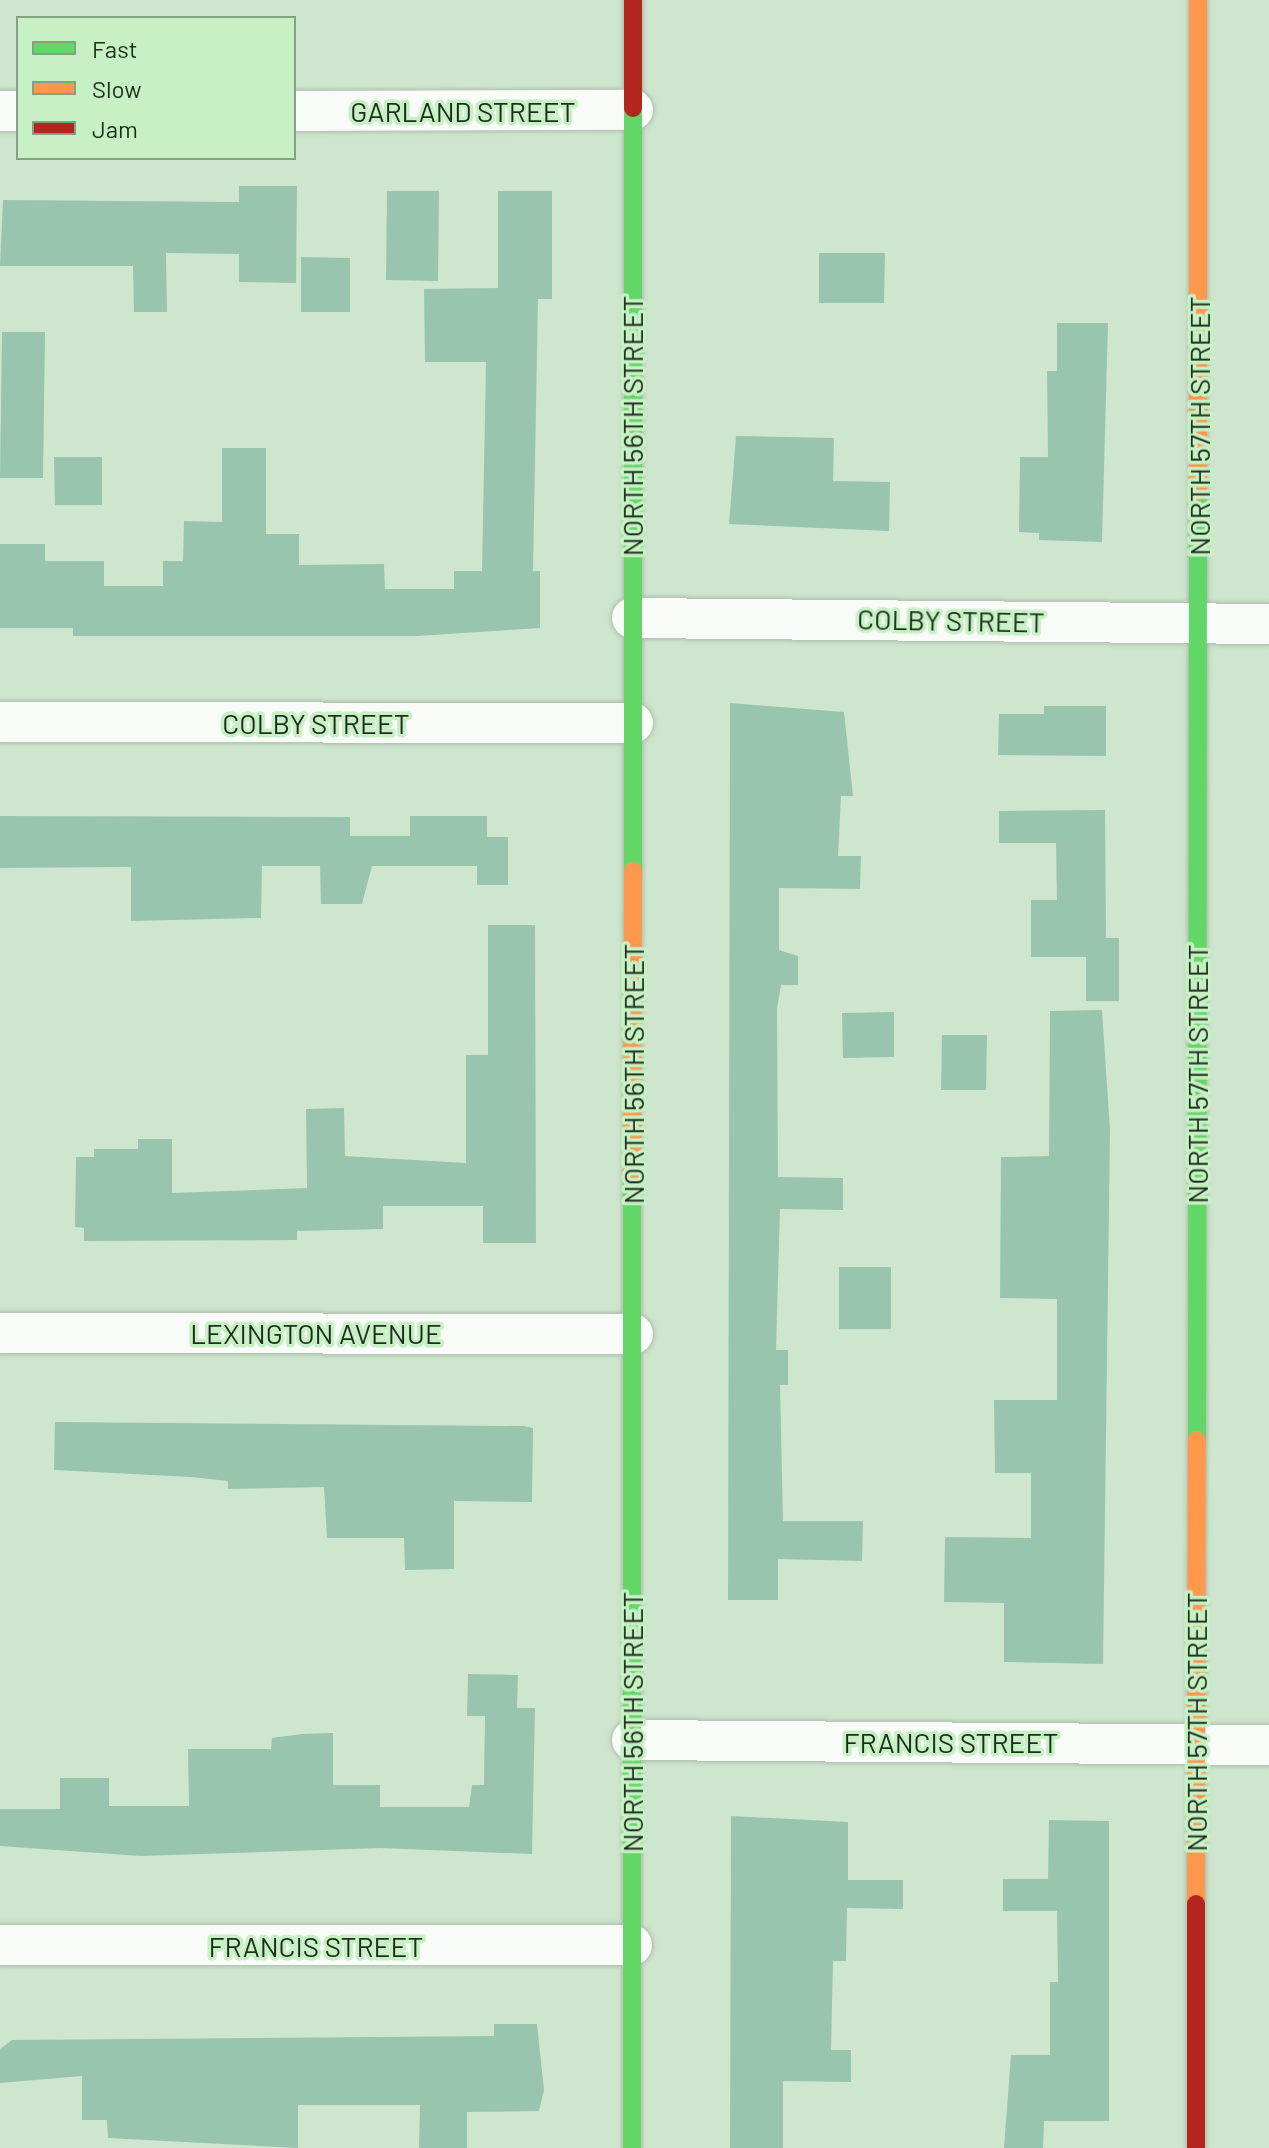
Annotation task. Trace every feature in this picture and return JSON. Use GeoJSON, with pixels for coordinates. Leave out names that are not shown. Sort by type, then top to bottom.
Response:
{"type":"FeatureCollection","features":[{"type":"Feature","properties":{"kind":"main road","name":"NORTH 56TH STREET"},"geometry":{"type":"LineString","coordinates":[[632,2148],[633,0]]}},
{"type":"Feature","properties":{"kind":"main road","name":"NORTH 57TH STREET"},"geometry":{"type":"LineString","coordinates":[[1196,2148],[1198,0]]}},
{"type":"Feature","properties":{"kind":"street","name":"GARLAND STREET"},"geometry":{"type":"LineString","coordinates":[[296,111],[633,110]]}},
{"type":"Feature","properties":{"kind":"street","name":"COLBY STREET"},"geometry":{"type":"LineString","coordinates":[[632,618],[1269,624]]}},
{"type":"Feature","properties":{"kind":"street","name":"COLBY STREET"},"geometry":{"type":"LineString","coordinates":[[0,722],[633,723]]}},
{"type":"Feature","properties":{"kind":"street","name":"LEXINGTON AVENUE"},"geometry":{"type":"LineString","coordinates":[[0,1333],[633,1334]]}},
{"type":"Feature","properties":{"kind":"street","name":"FRANCIS STREET"},"geometry":{"type":"LineString","coordinates":[[632,1740],[1269,1745]]}},
{"type":"Feature","properties":{"kind":"street","name":"FRANCIS STREET"},"geometry":{"type":"LineString","coordinates":[[0,1945],[632,1945]]}},
{"type":"Feature","properties":{"kind":"building"},"geometry":{"type":"Polygon","coordinates":[[[239,186],[297,186],[296,283],[239,282],[239,254],[166,253],[167,312],[134,312],[133,266],[0,266],[3,200],[239,202],[239,186]]]}},
{"type":"Feature","properties":{"kind":"building"},"geometry":{"type":"Polygon","coordinates":[[[387,191],[439,191],[438,281],[386,280],[387,191]]]}},
{"type":"Feature","properties":{"kind":"building"},"geometry":{"type":"Polygon","coordinates":[[[498,191],[552,191],[552,299],[538,299],[533,571],[540,571],[540,628],[417,636],[73,636],[73,628],[0,628],[0,544],[45,544],[45,561],[104,561],[104,586],[163,586],[163,561],[183,561],[184,521],[222,522],[222,448],[266,448],[266,534],[299,534],[299,565],[384,564],[385,589],[454,589],[454,571],[482,571],[486,362],[425,362],[424,289],[498,288],[498,191]]]}},
{"type":"Feature","properties":{"kind":"building"},"geometry":{"type":"Polygon","coordinates":[[[819,253],[885,253],[884,303],[819,303],[819,253]]]}},
{"type":"Feature","properties":{"kind":"building"},"geometry":{"type":"Polygon","coordinates":[[[301,257],[350,258],[350,312],[301,312],[301,257]]]}},
{"type":"Feature","properties":{"kind":"building"},"geometry":{"type":"Polygon","coordinates":[[[1057,323],[1108,323],[1102,542],[1039,540],[1039,533],[1019,532],[1020,457],[1048,457],[1047,371],[1057,371],[1057,323]]]}},
{"type":"Feature","properties":{"kind":"building"},"geometry":{"type":"Polygon","coordinates":[[[2,332],[45,332],[43,478],[0,478],[2,332]]]}},
{"type":"Feature","properties":{"kind":"building"},"geometry":{"type":"Polygon","coordinates":[[[736,436],[834,438],[833,481],[890,482],[889,531],[729,524],[736,436]]]}},
{"type":"Feature","properties":{"kind":"building"},"geometry":{"type":"Polygon","coordinates":[[[54,457],[102,457],[102,505],[55,505],[54,457]]]}},
{"type":"Feature","properties":{"kind":"building"},"geometry":{"type":"Polygon","coordinates":[[[730,703],[844,712],[853,796],[841,796],[838,856],[861,856],[860,889],[779,888],[779,950],[798,956],[798,985],[781,985],[777,1009],[778,1177],[843,1178],[843,1210],[780,1209],[776,1350],[788,1350],[788,1385],[780,1385],[783,1521],[863,1521],[862,1561],[778,1559],[778,1600],[728,1600],[730,703]]]}},
{"type":"Feature","properties":{"kind":"building"},"geometry":{"type":"Polygon","coordinates":[[[1044,706],[1106,706],[1106,756],[998,755],[999,714],[1044,714],[1044,706]]]}},
{"type":"Feature","properties":{"kind":"building"},"geometry":{"type":"Polygon","coordinates":[[[1105,810],[1106,938],[1119,938],[1119,1001],[1086,1001],[1086,957],[1031,957],[1031,900],[1057,900],[1056,843],[999,843],[999,811],[1105,810]]]}},
{"type":"Feature","properties":{"kind":"building"},"geometry":{"type":"Polygon","coordinates":[[[0,816],[350,817],[350,836],[410,836],[410,816],[487,816],[487,837],[508,837],[508,885],[477,885],[477,866],[372,866],[362,904],[321,904],[320,866],[262,866],[261,918],[131,921],[131,867],[0,868],[0,816]]]}},
{"type":"Feature","properties":{"kind":"building"},"geometry":{"type":"Polygon","coordinates":[[[488,925],[535,925],[536,1243],[483,1243],[483,1206],[383,1206],[383,1229],[297,1231],[297,1240],[84,1241],[84,1228],[75,1227],[76,1157],[94,1157],[94,1149],[138,1149],[138,1139],[172,1139],[172,1193],[307,1188],[306,1109],[344,1108],[345,1156],[466,1163],[466,1055],[488,1055],[488,925]]]}},
{"type":"Feature","properties":{"kind":"building"},"geometry":{"type":"Polygon","coordinates":[[[1102,1010],[1110,1130],[1103,1664],[1004,1662],[1004,1603],[944,1602],[945,1537],[1031,1538],[1031,1473],[995,1473],[994,1400],[1057,1400],[1057,1299],[1000,1298],[1001,1157],[1049,1156],[1050,1011],[1102,1010]]]}},
{"type":"Feature","properties":{"kind":"building"},"geometry":{"type":"Polygon","coordinates":[[[894,1012],[894,1057],[843,1058],[842,1013],[894,1012]]]}},
{"type":"Feature","properties":{"kind":"building"},"geometry":{"type":"Polygon","coordinates":[[[942,1035],[987,1035],[986,1090],[941,1090],[942,1035]]]}},
{"type":"Feature","properties":{"kind":"building"},"geometry":{"type":"Polygon","coordinates":[[[839,1267],[891,1267],[891,1329],[839,1329],[839,1267]]]}},
{"type":"Feature","properties":{"kind":"building"},"geometry":{"type":"Polygon","coordinates":[[[55,1422],[524,1426],[533,1428],[532,1502],[454,1501],[454,1569],[405,1570],[404,1538],[327,1538],[324,1487],[228,1489],[228,1481],[54,1470],[55,1422]]]}},
{"type":"Feature","properties":{"kind":"building"},"geometry":{"type":"Polygon","coordinates":[[[468,1674],[518,1675],[517,1708],[535,1708],[532,1854],[380,1848],[141,1856],[0,1846],[0,1809],[60,1809],[60,1778],[109,1778],[109,1806],[189,1806],[188,1749],[271,1749],[272,1738],[302,1734],[333,1733],[333,1785],[380,1785],[380,1807],[469,1807],[472,1785],[484,1785],[485,1716],[467,1716],[468,1674]]]}},
{"type":"Feature","properties":{"kind":"building"},"geometry":{"type":"Polygon","coordinates":[[[731,1816],[848,1822],[848,1880],[903,1880],[903,1909],[847,1908],[846,1961],[833,1961],[831,2050],[851,2050],[851,2082],[783,2081],[783,2148],[730,2148],[731,1816]]]}},
{"type":"Feature","properties":{"kind":"building"},"geometry":{"type":"Polygon","coordinates":[[[1049,1820],[1109,1821],[1109,2121],[1044,2121],[1043,2148],[1004,2148],[1011,2055],[1050,2055],[1050,1982],[1058,1982],[1057,1911],[1003,1911],[1003,1879],[1048,1879],[1049,1820]]]}},
{"type":"Feature","properties":{"kind":"building"},"geometry":{"type":"Polygon","coordinates":[[[494,2024],[537,2024],[544,2090],[539,2111],[467,2112],[467,2148],[419,2148],[420,2105],[298,2105],[298,2148],[108,2138],[107,2120],[82,2120],[82,2076],[0,2083],[0,2049],[12,2040],[494,2036],[494,2024]]]}},
{"type":"Feature","properties":{"kind":"traffic: fast"},"geometry":{"type":"LineString","coordinates":[[633,108],[633,871]]}},
{"type":"Feature","properties":{"kind":"traffic: fast"},"geometry":{"type":"LineString","coordinates":[[1197,1440],[1198,492]]}},
{"type":"Feature","properties":{"kind":"traffic: fast"},"geometry":{"type":"LineString","coordinates":[[632,1176],[632,2148]]}},
{"type":"Feature","properties":{"kind":"traffic: slow"},"geometry":{"type":"LineString","coordinates":[[1198,0],[1198,492]]}},
{"type":"Feature","properties":{"kind":"traffic: slow"},"geometry":{"type":"LineString","coordinates":[[632,1176],[633,871]]}},
{"type":"Feature","properties":{"kind":"traffic: slow"},"geometry":{"type":"LineString","coordinates":[[1196,1904],[1197,1440]]}},
{"type":"Feature","properties":{"kind":"traffic: jam"},"geometry":{"type":"LineString","coordinates":[[633,0],[633,108]]}},
{"type":"Feature","properties":{"kind":"traffic: jam"},"geometry":{"type":"LineString","coordinates":[[1196,1904],[1196,2148]]}}]}
